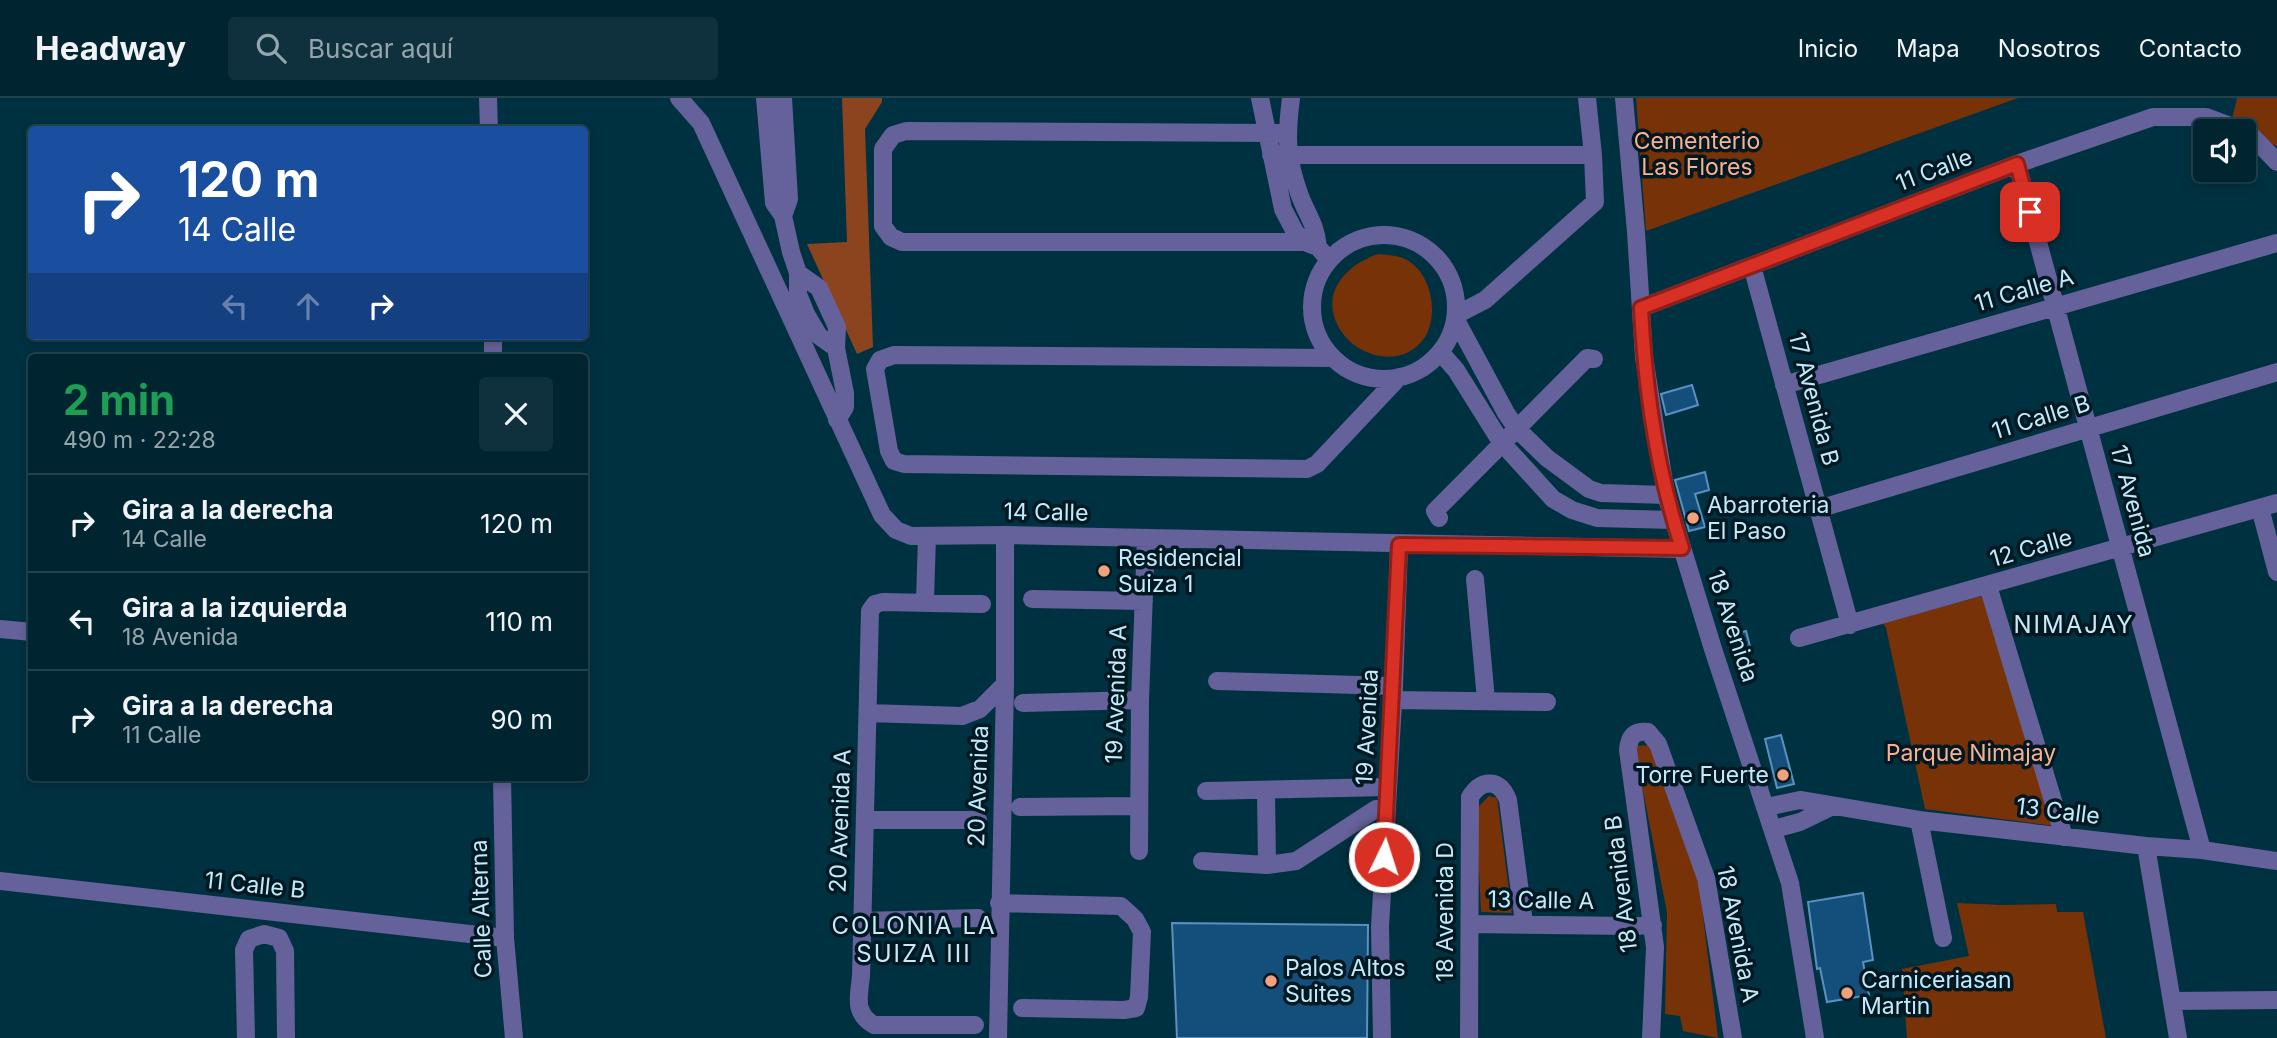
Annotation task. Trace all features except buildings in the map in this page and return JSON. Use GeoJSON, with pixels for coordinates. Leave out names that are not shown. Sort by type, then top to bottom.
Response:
{"type":"FeatureCollection","features":[{"type":"Feature","properties":{"kind":"street"},"geometry":{"type":"LineString","coordinates":[[488,98],[489,126]]}},
{"type":"Feature","properties":{"kind":"street","name":"14 Calle"},"geometry":{"type":"LineString","coordinates":[[679,98],[701,123],[784,300],[836,420],[882,515],[896,530],[911,536],[1005,535],[1399,545],[1682,548]]}},
{"type":"Feature","properties":{"kind":"street"},"geometry":{"type":"LineString","coordinates":[[765,98],[776,131],[789,199],[783,216],[791,252],[798,273],[819,288],[837,327],[836,348],[845,393],[845,407],[836,420]]}},
{"type":"Feature","properties":{"kind":"street"},"geometry":{"type":"LineString","coordinates":[[776,131],[783,98]]}},
{"type":"Feature","properties":{"kind":"street"},"geometry":{"type":"LineString","coordinates":[[1260,98],[1266,132],[1279,154]]}},
{"type":"Feature","properties":{"kind":"street"},"geometry":{"type":"LineString","coordinates":[[1287,132],[906,131],[893,135],[883,149],[883,226],[891,237],[902,242],[1317,250],[1346,245],[1368,236],[1391,235],[1413,240],[1433,253],[1448,271],[1456,292],[1456,318],[1452,333],[1441,353],[1420,370],[1399,377],[1375,379],[1352,372],[1333,358],[1318,336],[1311,310],[1319,275],[1317,250],[1295,232],[1283,209],[1279,154],[1287,132],[1292,98]]}},
{"type":"Feature","properties":{"kind":"street"},"geometry":{"type":"LineString","coordinates":[[1456,318],[1485,300],[1595,202],[1587,98]]}},
{"type":"Feature","properties":{"kind":"street","name":"18 Avenida"},"geometry":{"type":"LineString","coordinates":[[1624,98],[1644,358],[1666,495],[1713,649],[1790,883],[1815,1038]]}},
{"type":"Feature","properties":{"kind":"street","name":"11 Calle"},"geometry":{"type":"LineString","coordinates":[[1641,308],[2017,164],[2153,117],[2206,117],[2249,133],[2277,162]]}},
{"type":"Feature","properties":{"kind":"street"},"geometry":{"type":"LineString","coordinates":[[1279,154],[1593,155]]}},
{"type":"Feature","properties":{"kind":"street","name":"17 Avenida"},"geometry":{"type":"LineString","coordinates":[[2017,164],[2202,850]]}},
{"type":"Feature","properties":{"kind":"street","name":"11 Calle A"},"geometry":{"type":"LineString","coordinates":[[1784,385],[2277,243]]}},
{"type":"Feature","properties":{"kind":"street","name":"17 Avenida B"},"geometry":{"type":"LineString","coordinates":[[1752,266],[1850,625]]}},
{"type":"Feature","properties":{"kind":"street"},"geometry":{"type":"LineString","coordinates":[[1456,318],[1517,429],[1547,458],[1580,485],[1601,493],[1666,495]]}},
{"type":"Feature","properties":{"kind":"street"},"geometry":{"type":"LineString","coordinates":[[1441,353],[1456,370],[1501,442],[1553,499],[1572,510],[1597,518],[1673,520]]}},
{"type":"Feature","properties":{"kind":"street"},"geometry":{"type":"LineString","coordinates":[[1333,358],[894,355],[880,360],[875,369],[889,451],[894,461],[904,464],[1307,469],[1317,464],[1399,377]]}},
{"type":"Feature","properties":{"kind":"street"},"geometry":{"type":"LineString","coordinates":[[1438,519],[1435,510],[1501,442],[1587,358],[1594,359]]}},
{"type":"Feature","properties":{"kind":"street","name":"11 Calle B"},"geometry":{"type":"LineString","coordinates":[[1818,509],[2277,372]]}},
{"type":"Feature","properties":{"kind":"street"},"geometry":{"type":"LineString","coordinates":[[1597,518],[1601,493]]}},
{"type":"Feature","properties":{"kind":"street"},"geometry":{"type":"LineString","coordinates":[[2269,506],[2277,572]]}},
{"type":"Feature","properties":{"kind":"street","name":"12 Calle"},"geometry":{"type":"LineString","coordinates":[[1799,638],[2269,506]]}},
{"type":"Feature","properties":{"kind":"street","name":"20 Avenida"},"geometry":{"type":"LineString","coordinates":[[998,1038],[1005,535]]}},
{"type":"Feature","properties":{"kind":"street"},"geometry":{"type":"LineString","coordinates":[[927,536],[925,601],[982,604]]}},
{"type":"Feature","properties":{"kind":"street","name":"19 Avenida A"},"geometry":{"type":"LineString","coordinates":[[1139,851],[1140,700],[1146,539]]}},
{"type":"Feature","properties":{"kind":"street","name":"19 Avenida"},"geometry":{"type":"LineString","coordinates":[[1382,1038],[1380,927],[1399,545]]}},
{"type":"Feature","properties":{"kind":"street"},"geometry":{"type":"LineString","coordinates":[[1475,579],[1486,700]]}},
{"type":"Feature","properties":{"kind":"street"},"geometry":{"type":"LineString","coordinates":[[1989,586],[2064,836]]}},
{"type":"Feature","properties":{"kind":"street"},"geometry":{"type":"LineString","coordinates":[[1032,599],[1144,601]]}},
{"type":"Feature","properties":{"kind":"street","name":"20 Avenida A"},"geometry":{"type":"LineString","coordinates":[[925,601],[883,602],[875,604],[870,611],[858,1007],[864,1019],[874,1025],[975,1025]]}},
{"type":"Feature","properties":{"kind":"street"},"geometry":{"type":"LineString","coordinates":[[0,629],[28,632]]}},
{"type":"Feature","properties":{"kind":"street"},"geometry":{"type":"LineString","coordinates":[[1217,681],[1547,702]]}},
{"type":"Feature","properties":{"kind":"street"},"geometry":{"type":"LineString","coordinates":[[868,713],[962,716],[980,709],[1005,684]]}},
{"type":"Feature","properties":{"kind":"street"},"geometry":{"type":"LineString","coordinates":[[1023,703],[1140,700]]}},
{"type":"Feature","properties":{"kind":"street","name":"18 Avenida B"},"geometry":{"type":"LineString","coordinates":[[1640,731],[1633,735],[1628,750],[1655,947],[1651,1038]]}},
{"type":"Feature","properties":{"kind":"street","name":"18 Avenida A"},"geometry":{"type":"LineString","coordinates":[[1640,731],[1648,732],[1658,744],[1706,878],[1732,1038]]}},
{"type":"Feature","properties":{"kind":"street","name":"Calle Alterna"},"geometry":{"type":"LineString","coordinates":[[502,781],[505,938],[514,1038]]}},
{"type":"Feature","properties":{"kind":"street","name":"18 Avenida D"},"geometry":{"type":"LineString","coordinates":[[1469,1038],[1470,797],[1475,789],[1483,784],[1497,784],[1504,790],[1508,800],[1524,923]]}},
{"type":"Feature","properties":{"kind":"street"},"geometry":{"type":"LineString","coordinates":[[1206,791],[1388,788]]}},
{"type":"Feature","properties":{"kind":"street"},"geometry":{"type":"LineString","coordinates":[[1266,791],[1267,865]]}},
{"type":"Feature","properties":{"kind":"street","name":"13 Calle"},"geometry":{"type":"LineString","coordinates":[[1767,807],[1800,800],[1919,820],[2277,860]]}},
{"type":"Feature","properties":{"kind":"street"},"geometry":{"type":"LineString","coordinates":[[1020,807],[1138,806]]}},
{"type":"Feature","properties":{"kind":"street"},"geometry":{"type":"LineString","coordinates":[[1774,829],[1800,822],[1833,806]]}},
{"type":"Feature","properties":{"kind":"street"},"geometry":{"type":"LineString","coordinates":[[1202,861],[1267,865],[1296,861],[1376,809],[1387,810]]}},
{"type":"Feature","properties":{"kind":"street"},"geometry":{"type":"LineString","coordinates":[[865,820],[978,820]]}},
{"type":"Feature","properties":{"kind":"street"},"geometry":{"type":"LineString","coordinates":[[1919,820],[1943,938]]}},
{"type":"Feature","properties":{"kind":"street"},"geometry":{"type":"LineString","coordinates":[[2146,846],[2178,1038]]}},
{"type":"Feature","properties":{"kind":"street","name":"11 Calle B"},"geometry":{"type":"LineString","coordinates":[[0,881],[505,938]]}},
{"type":"Feature","properties":{"kind":"street"},"geometry":{"type":"LineString","coordinates":[[999,902],[1121,906],[1135,919],[1142,932],[1139,997],[1136,1008],[1022,1008]]}},
{"type":"Feature","properties":{"kind":"street"},"geometry":{"type":"LineString","coordinates":[[862,921],[978,918]]}},
{"type":"Feature","properties":{"kind":"street","name":"13 Calle A"},"geometry":{"type":"LineString","coordinates":[[1470,924],[1653,925]]}},
{"type":"Feature","properties":{"kind":"street"},"geometry":{"type":"LineString","coordinates":[[246,1038],[244,950],[248,939],[264,934],[279,937],[285,951],[286,1038]]}},
{"type":"Feature","properties":{"kind":"street"},"geometry":{"type":"LineString","coordinates":[[2172,1001],[2277,1000]]}},
{"type":"Feature","properties":{"kind":"green space","name":"Cementerio Las Flores"},"geometry":{"type":"Polygon","coordinates":[[[1636,98],[2018,98],[1646,231],[1636,98]]]}},
{"type":"Feature","properties":{"kind":"green space"},"geometry":{"type":"Polygon","coordinates":[[[2237,98],[2277,98],[2277,147],[2256,131],[2256,119],[2232,119],[2237,98]]]}},
{"type":"Feature","properties":{"kind":"green space"},"geometry":{"type":"Polygon","coordinates":[[[1378,254],[1402,258],[1415,266],[1424,277],[1432,303],[1432,317],[1422,342],[1412,350],[1393,356],[1364,351],[1347,339],[1335,318],[1332,305],[1338,284],[1345,274],[1378,254]]]}},
{"type":"Feature","properties":{"kind":"green space","name":"Parque Nimajay"},"geometry":{"type":"Polygon","coordinates":[[[1982,596],[2054,826],[1925,809],[1883,623],[1982,596]]]}},
{"type":"Feature","properties":{"kind":"green space"},"geometry":{"type":"Polygon","coordinates":[[[1652,745],[1699,884],[1718,1038],[1683,1031],[1680,1016],[1665,1014],[1667,912],[1634,746],[1652,745]]]}},
{"type":"Feature","properties":{"kind":"green space"},"geometry":{"type":"Polygon","coordinates":[[[1489,796],[1497,798],[1512,913],[1481,912],[1476,809],[1489,796]]]}},
{"type":"Feature","properties":{"kind":"green space"},"geometry":{"type":"Polygon","coordinates":[[[1957,903],[2056,904],[2057,912],[2083,912],[2106,1038],[1907,1038],[1902,969],[1969,956],[1957,903]]]}},
{"type":"Feature","properties":{"kind":"shaded area"},"geometry":{"type":"Polygon","coordinates":[[[842,98],[882,98],[865,129],[873,347],[857,354],[807,244],[847,242],[842,98]]]}},
{"type":"Feature","properties":{"kind":"place","name":"Abarroteria El Paso"},"geometry":{"type":"Point","coordinates":[1693,518]}},
{"type":"Feature","properties":{"kind":"place","name":"Residencial Suiza 1"},"geometry":{"type":"Point","coordinates":[1104,571]}},
{"type":"Feature","properties":{"kind":"place","name":"Torre Fuerte"},"geometry":{"type":"Point","coordinates":[1783,775]}},
{"type":"Feature","properties":{"kind":"place","name":"Palos Altos Suites"},"geometry":{"type":"Point","coordinates":[1271,981]}},
{"type":"Feature","properties":{"kind":"place","name":"Carniceriasan Martin"},"geometry":{"type":"Point","coordinates":[1847,993]}},
{"type":"Feature","properties":{"kind":"district","name":"NIMAJAY"},"geometry":{"type":"Point","coordinates":[2074,625]}},
{"type":"Feature","properties":{"kind":"district","name":"COLONIA LA SUIZA III"},"geometry":{"type":"Point","coordinates":[914,940]}},
{"type":"Feature","properties":{"kind":"route"},"geometry":{"type":"LineString","coordinates":[[1384,857],[1399,545],[1682,548],[1666,495],[1651,408],[1641,308],[2017,164],[2030,212]]}}]}
